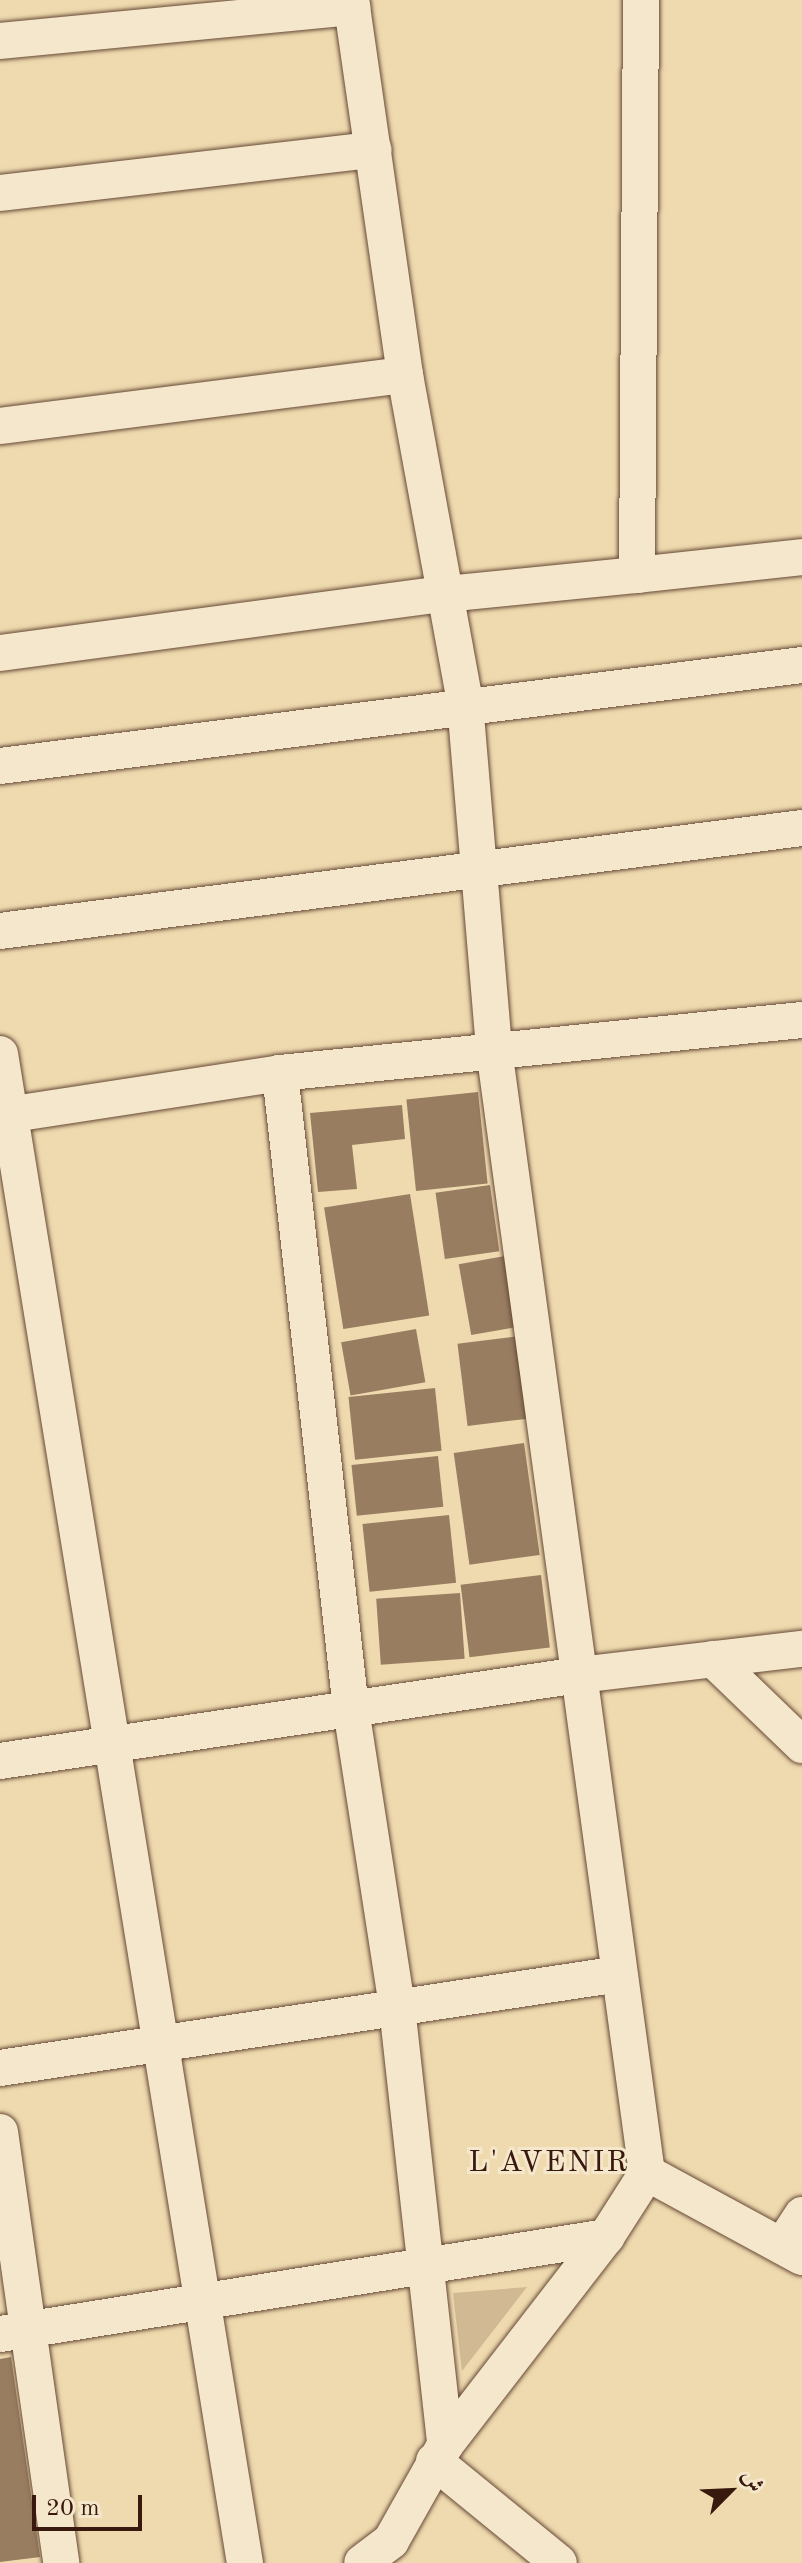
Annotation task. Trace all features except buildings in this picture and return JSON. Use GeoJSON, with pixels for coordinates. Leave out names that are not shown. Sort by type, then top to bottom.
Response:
{"type":"FeatureCollection","features":[{"type":"Feature","properties":{"kind":"street"},"geometry":{"type":"LineString","coordinates":[[637,575],[641,0]]}},
{"type":"Feature","properties":{"kind":"street"},"geometry":{"type":"LineString","coordinates":[[0,41],[351,3],[405,375],[465,703],[494,1049],[647,2173],[606,2237],[440,2453],[382,2552],[362,2563]]}},
{"type":"Feature","properties":{"kind":"street"},"geometry":{"type":"LineString","coordinates":[[0,193],[374,150]]}},
{"type":"Feature","properties":{"kind":"street"},"geometry":{"type":"LineString","coordinates":[[0,426],[405,375]]}},
{"type":"Feature","properties":{"kind":"street"},"geometry":{"type":"LineString","coordinates":[[0,653],[445,594],[802,557]]}},
{"type":"Feature","properties":{"kind":"street"},"geometry":{"type":"LineString","coordinates":[[0,766],[465,703],[802,665]]}},
{"type":"Feature","properties":{"kind":"street"},"geometry":{"type":"LineString","coordinates":[[0,931],[479,867],[802,828]]}},
{"type":"Feature","properties":{"kind":"street"},"geometry":{"type":"LineString","coordinates":[[5,1115],[280,1073],[802,1020]]}},
{"type":"Feature","properties":{"kind":"street"},"geometry":{"type":"LineString","coordinates":[[0,1054],[5,1115],[245,2563]]}},
{"type":"Feature","properties":{"kind":"street"},"geometry":{"type":"LineString","coordinates":[[280,1073],[351,1709],[397,2007],[426,2265],[440,2453],[559,2563]]}},
{"type":"Feature","properties":{"kind":"street"},"geometry":{"type":"LineString","coordinates":[[0,1761],[579,1675],[802,1649]]}},
{"type":"Feature","properties":{"kind":"street"},"geometry":{"type":"LineString","coordinates":[[713,1659],[802,1745]]}},
{"type":"Feature","properties":{"kind":"street"},"geometry":{"type":"LineString","coordinates":[[0,2068],[619,1974]]}},
{"type":"Feature","properties":{"kind":"street"},"geometry":{"type":"LineString","coordinates":[[0,2132],[15,2331],[61,2563]]}},
{"type":"Feature","properties":{"kind":"street"},"geometry":{"type":"LineString","coordinates":[[647,2173],[792,2251],[802,2215]]}},
{"type":"Feature","properties":{"kind":"street"},"geometry":{"type":"LineString","coordinates":[[15,2331],[606,2237]]}},
{"type":"Feature","properties":{"kind":"shaded area"},"geometry":{"type":"Polygon","coordinates":[[[527,2287],[462,2371],[453,2293],[527,2287]]]}},
{"type":"Feature","properties":{"kind":"district","name":"L'AVENIR"},"geometry":{"type":"Point","coordinates":[549,2163]}}]}
